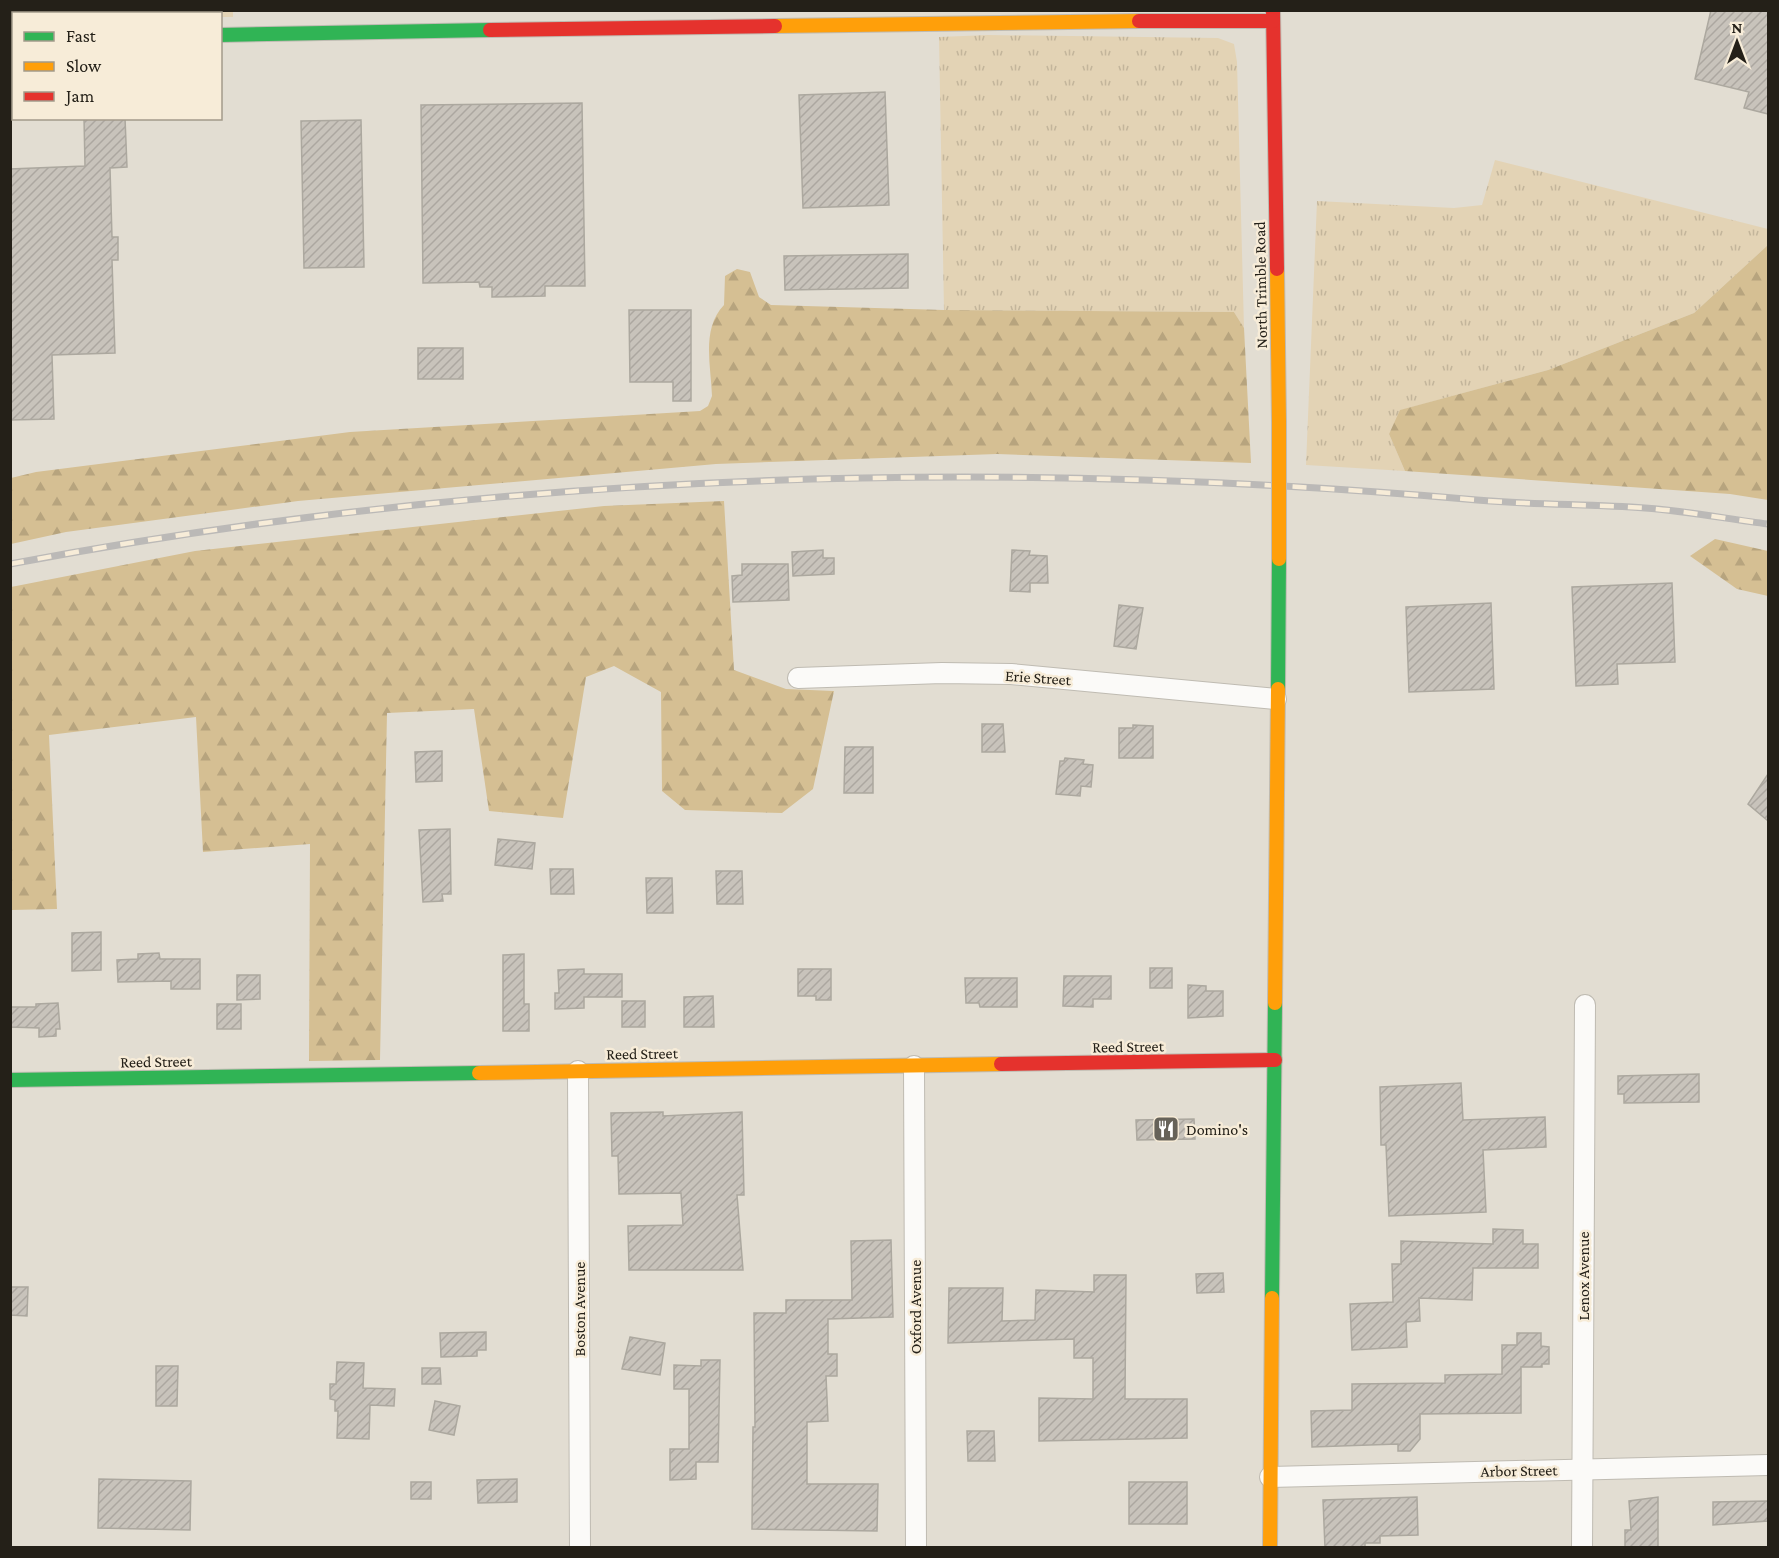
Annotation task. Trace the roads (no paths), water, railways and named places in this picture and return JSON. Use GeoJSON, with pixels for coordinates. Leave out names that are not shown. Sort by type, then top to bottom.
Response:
{"type":"FeatureCollection","features":[{"type":"Feature","properties":{"kind":"street"},"geometry":{"type":"LineString","coordinates":[[222,35],[1273,16]]}},
{"type":"Feature","properties":{"kind":"street","name":"North Trimble Road"},"geometry":{"type":"LineString","coordinates":[[1270,1548],[1279,559],[1273,16]]}},
{"type":"Feature","properties":{"kind":"street","name":"Erie Street"},"geometry":{"type":"LineString","coordinates":[[798,678],[942,673],[1011,674],[1276,699]]}},
{"type":"Feature","properties":{"kind":"street","name":"Lenox Avenue"},"geometry":{"type":"LineString","coordinates":[[1582,1548],[1585,1005]]}},
{"type":"Feature","properties":{"kind":"street","name":"Reed Street"},"geometry":{"type":"LineString","coordinates":[[10,1080],[1275,1060]]}},
{"type":"Feature","properties":{"kind":"street","name":"Oxford Avenue"},"geometry":{"type":"LineString","coordinates":[[914,1066],[916,1548]]}},
{"type":"Feature","properties":{"kind":"street","name":"Boston Avenue"},"geometry":{"type":"LineString","coordinates":[[578,1071],[580,1548]]}},
{"type":"Feature","properties":{"kind":"street","name":"Arbor Street"},"geometry":{"type":"LineString","coordinates":[[1270,1477],[1768,1465]]}},
{"type":"Feature","properties":{"kind":"railway"},"geometry":{"type":"LineString","coordinates":[[10,564],[192,533],[374,510],[558,492],[742,482],[926,477],[1110,479],[1294,487],[1498,502],[1645,508],[1768,524]]}},
{"type":"Feature","properties":{"kind":"place","name":"Domino's"},"geometry":{"type":"Point","coordinates":[1166,1129]}}]}
